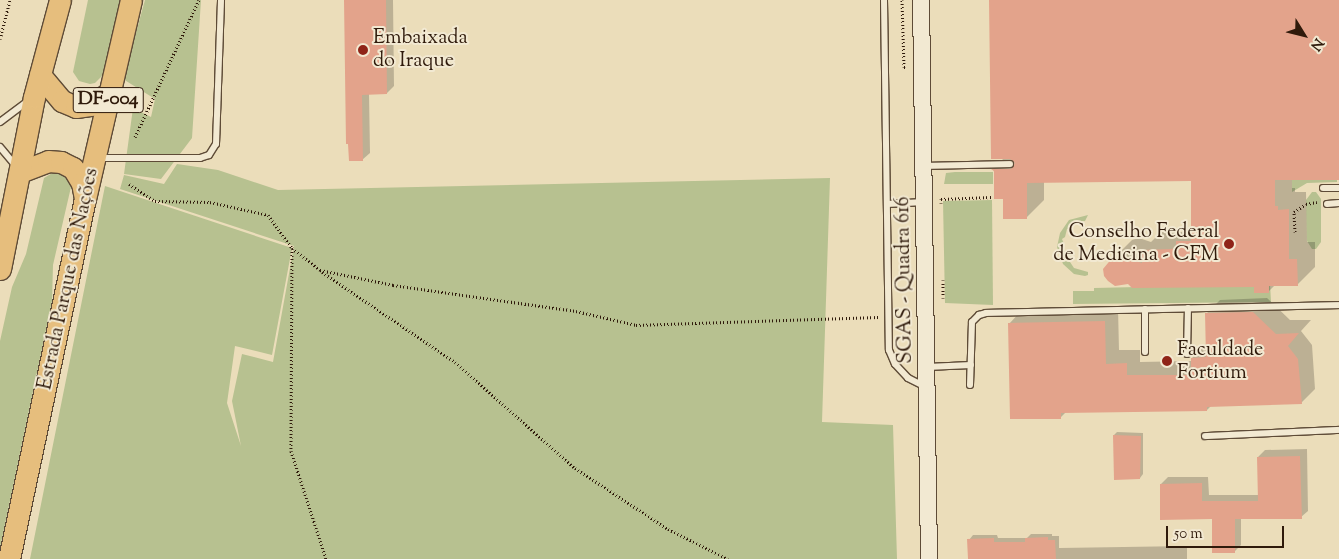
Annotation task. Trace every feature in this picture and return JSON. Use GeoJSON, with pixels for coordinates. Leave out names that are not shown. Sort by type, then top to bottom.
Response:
{"type":"FeatureCollection","features":[{"type":"Feature","properties":{"kind":"highway"},"geometry":{"type":"LineString","coordinates":[[0,268],[3,238],[20,172],[34,97],[60,0]]}},
{"type":"Feature","properties":{"kind":"highway","name":"Estrada Parque das Nações"},"geometry":{"type":"LineString","coordinates":[[9,559],[85,200],[131,0]]}},
{"type":"Feature","properties":{"kind":"highway"},"geometry":{"type":"LineString","coordinates":[[40,75],[62,101],[76,107],[90,105],[109,93]]}},
{"type":"Feature","properties":{"kind":"highway"},"geometry":{"type":"LineString","coordinates":[[20,172],[48,161],[62,162],[73,168],[82,182],[85,200]]}},
{"type":"Feature","properties":{"kind":"street","name":"SGAS - Quadra 616"},"geometry":{"type":"LineString","coordinates":[[921,0],[926,166],[929,559]]}},
{"type":"Feature","properties":{"kind":"lane"},"geometry":{"type":"LineString","coordinates":[[96,158],[200,158],[209,155],[216,144],[221,0]]}},
{"type":"Feature","properties":{"kind":"lane"},"geometry":{"type":"LineString","coordinates":[[884,0],[889,350],[895,364],[908,378],[928,387]]}},
{"type":"Feature","properties":{"kind":"lane"},"geometry":{"type":"LineString","coordinates":[[0,122],[34,97]]}},
{"type":"Feature","properties":{"kind":"lane"},"geometry":{"type":"LineString","coordinates":[[0,147],[20,172]]}},
{"type":"Feature","properties":{"kind":"lane"},"geometry":{"type":"LineString","coordinates":[[926,166],[1010,164]]}},
{"type":"Feature","properties":{"kind":"lane"},"geometry":{"type":"LineString","coordinates":[[1323,188],[1339,188]]}},
{"type":"Feature","properties":{"kind":"lane"},"geometry":{"type":"LineString","coordinates":[[887,204],[926,202]]}},
{"type":"Feature","properties":{"kind":"lane"},"geometry":{"type":"LineString","coordinates":[[1324,203],[1339,203]]}},
{"type":"Feature","properties":{"kind":"lane"},"geometry":{"type":"LineString","coordinates":[[970,384],[972,322],[979,315],[986,313],[1339,305]]}},
{"type":"Feature","properties":{"kind":"lane"},"geometry":{"type":"LineString","coordinates":[[1186,354],[1188,308]]}},
{"type":"Feature","properties":{"kind":"lane"},"geometry":{"type":"LineString","coordinates":[[1144,352],[1145,309]]}},
{"type":"Feature","properties":{"kind":"lane"},"geometry":{"type":"LineString","coordinates":[[928,367],[971,365]]}},
{"type":"Feature","properties":{"kind":"lane"},"geometry":{"type":"LineString","coordinates":[[1205,436],[1339,430]]}},
{"type":"Feature","properties":{"kind":"path"},"geometry":{"type":"LineString","coordinates":[[0,39],[10,0]]}},
{"type":"Feature","properties":{"kind":"path"},"geometry":{"type":"LineString","coordinates":[[136,137],[199,0]]}},
{"type":"Feature","properties":{"kind":"path"},"geometry":{"type":"LineString","coordinates":[[128,184],[155,201],[210,202],[268,215],[292,248],[320,270],[455,362],[575,468],[668,529],[728,559]]}},
{"type":"Feature","properties":{"kind":"path"},"geometry":{"type":"LineString","coordinates":[[941,209],[941,200],[992,197]]}},
{"type":"Feature","properties":{"kind":"path"},"geometry":{"type":"LineString","coordinates":[[1294,232],[1294,212],[1306,204],[1324,203]]}},
{"type":"Feature","properties":{"kind":"path"},"geometry":{"type":"LineString","coordinates":[[292,248],[291,451],[326,559]]}},
{"type":"Feature","properties":{"kind":"path"},"geometry":{"type":"LineString","coordinates":[[320,270],[393,285],[576,311],[636,325],[889,316]]}},
{"type":"Feature","properties":{"kind":"path"},"geometry":{"type":"LineString","coordinates":[[942,275],[943,302]]}},
{"type":"Feature","properties":{"kind":"green space"},"geometry":{"type":"Polygon","coordinates":[[[88,0],[120,0],[103,75],[95,83],[90,84],[79,81],[73,72],[88,0]]]}},
{"type":"Feature","properties":{"kind":"green space"},"geometry":{"type":"Polygon","coordinates":[[[145,0],[201,0],[192,138],[161,179],[124,174],[133,108],[151,117],[155,99],[123,79],[145,0]]]}},
{"type":"Feature","properties":{"kind":"green space"},"geometry":{"type":"Polygon","coordinates":[[[177,164],[218,170],[278,190],[830,178],[822,422],[893,425],[897,559],[30,559],[105,186],[292,248],[272,355],[235,346],[227,403],[241,446],[232,401],[242,354],[273,362],[294,246],[120,189],[124,175],[164,184],[177,164]]]}},
{"type":"Feature","properties":{"kind":"green space"},"geometry":{"type":"Polygon","coordinates":[[[54,172],[64,174],[71,182],[71,187],[53,265],[52,301],[0,548],[0,341],[12,287],[26,254],[44,178],[54,172]]]}},
{"type":"Feature","properties":{"kind":"green space"},"geometry":{"type":"Polygon","coordinates":[[[993,172],[993,184],[944,184],[946,173],[993,172]]]}},
{"type":"Feature","properties":{"kind":"green space"},"geometry":{"type":"Polygon","coordinates":[[[1337,179],[1337,182],[1307,183],[1292,192],[1292,180],[1337,179]]]}},
{"type":"Feature","properties":{"kind":"green space"},"geometry":{"type":"Polygon","coordinates":[[[1312,192],[1316,192],[1321,199],[1321,242],[1316,249],[1312,249],[1307,241],[1306,200],[1312,192]]]}},
{"type":"Feature","properties":{"kind":"green space"},"geometry":{"type":"Polygon","coordinates":[[[992,200],[993,305],[945,303],[943,201],[992,200]]]}},
{"type":"Feature","properties":{"kind":"green space"},"geometry":{"type":"Polygon","coordinates":[[[1088,215],[1085,221],[1073,223],[1070,229],[1067,229],[1065,237],[1062,239],[1064,244],[1062,251],[1066,252],[1065,260],[1070,262],[1074,268],[1088,272],[1088,275],[1085,276],[1074,274],[1063,264],[1057,247],[1060,233],[1069,220],[1088,215]]]}},
{"type":"Feature","properties":{"kind":"green space"},"geometry":{"type":"Polygon","coordinates":[[[1270,284],[1271,302],[1073,304],[1073,291],[1094,291],[1094,288],[1270,284]]]}},
{"type":"Feature","properties":{"kind":"building"},"geometry":{"type":"Polygon","coordinates":[[[344,0],[386,0],[387,94],[362,95],[363,161],[349,161],[348,144],[346,144],[344,0]]]}},
{"type":"Feature","properties":{"kind":"building"},"geometry":{"type":"Polygon","coordinates":[[[989,0],[1339,0],[1339,180],[1275,180],[1275,206],[1278,206],[1278,210],[1289,209],[1289,259],[1297,259],[1298,286],[1269,286],[1269,293],[1254,293],[1254,287],[1132,288],[1128,284],[1115,286],[1108,281],[1104,276],[1103,269],[1113,257],[1120,256],[1142,263],[1142,250],[1171,249],[1176,248],[1176,241],[1191,241],[1191,181],[1027,183],[1027,219],[1003,219],[1003,199],[994,199],[994,171],[991,169],[1011,169],[1015,163],[1010,159],[991,159],[989,0]]]}},
{"type":"Feature","properties":{"kind":"building"},"geometry":{"type":"Polygon","coordinates":[[[1253,312],[1276,334],[1299,333],[1288,346],[1298,359],[1302,404],[1207,407],[1207,411],[1061,413],[1061,419],[1010,419],[1008,323],[1105,321],[1106,364],[1127,363],[1127,375],[1191,375],[1191,358],[1206,357],[1205,313],[1253,312]]]}},
{"type":"Feature","properties":{"kind":"building"},"geometry":{"type":"Polygon","coordinates":[[[1113,435],[1141,436],[1140,479],[1114,480],[1113,435]]]}},
{"type":"Feature","properties":{"kind":"building"},"geometry":{"type":"Polygon","coordinates":[[[1300,456],[1302,519],[1235,519],[1235,553],[1212,553],[1212,519],[1160,520],[1160,484],[1202,483],[1202,501],[1258,501],[1257,457],[1300,456]]]}},
{"type":"Feature","properties":{"kind":"building"},"geometry":{"type":"Polygon","coordinates":[[[1048,537],[1048,540],[1055,540],[1056,559],[968,559],[967,539],[994,538],[994,542],[1025,542],[1025,538],[1048,537]]]}},
{"type":"Feature","properties":{"kind":"place","name":"Embaixada do Iraque"},"geometry":{"type":"Point","coordinates":[363,50]}},
{"type":"Feature","properties":{"kind":"place","name":"Conselho Federal de Medicina - CFM"},"geometry":{"type":"Point","coordinates":[1229,244]}},
{"type":"Feature","properties":{"kind":"place","name":"Faculdade Fortium"},"geometry":{"type":"Point","coordinates":[1167,361]}}]}
